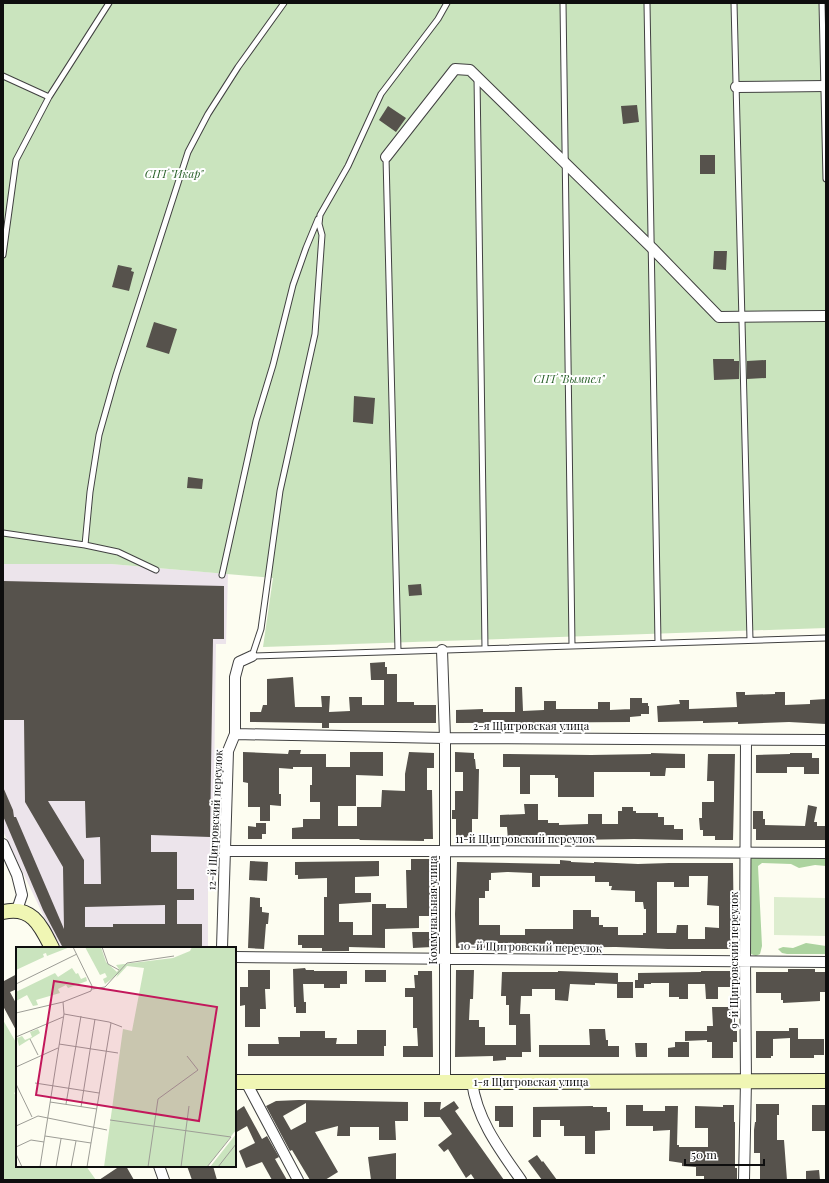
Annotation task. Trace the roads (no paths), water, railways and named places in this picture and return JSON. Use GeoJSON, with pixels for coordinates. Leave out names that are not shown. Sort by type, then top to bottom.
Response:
{"type":"FeatureCollection","features":[{"type":"Feature","properties":{"kind":"street"},"geometry":{"type":"LineString","coordinates":[[386,157],[455,70],[470,70],[652,248],[719,317],[826,316]]}},
{"type":"Feature","properties":{"kind":"street"},"geometry":{"type":"LineString","coordinates":[[736,87],[825,86]]}},
{"type":"Feature","properties":{"kind":"street","name":"Коммунальная улица"},"geometry":{"type":"LineString","coordinates":[[442,650],[445,738],[445,1082]]}},
{"type":"Feature","properties":{"kind":"street","name":"12-й Щигровский переулок"},"geometry":{"type":"LineString","coordinates":[[222,947],[228,750],[235,734],[235,677],[239,662],[252,656]]}},
{"type":"Feature","properties":{"kind":"street","name":"2-я Щигровская улица"},"geometry":{"type":"LineString","coordinates":[[235,734],[445,738],[826,740]]}},
{"type":"Feature","properties":{"kind":"street","name":"9-й Щигровский переулок"},"geometry":{"type":"LineString","coordinates":[[744,1180],[746,1081],[746,740]]}},
{"type":"Feature","properties":{"kind":"street"},"geometry":{"type":"LineString","coordinates":[[3,844],[17,876],[22,895],[17,910]]}},
{"type":"Feature","properties":{"kind":"street","name":"11-й Щигровский переулок"},"geometry":{"type":"LineString","coordinates":[[224,852],[445,851],[826,853]]}},
{"type":"Feature","properties":{"kind":"street"},"geometry":{"type":"LineString","coordinates":[[3,912],[17,910],[24,912],[36,921],[51,947]]}},
{"type":"Feature","properties":{"kind":"street","name":"10-й Щигровский переулок"},"geometry":{"type":"LineString","coordinates":[[236,957],[826,962]]}},
{"type":"Feature","properties":{"kind":"street","name":"1-я Щигровская улица"},"geometry":{"type":"LineString","coordinates":[[240,1082],[826,1081]]}},
{"type":"Feature","properties":{"kind":"street"},"geometry":{"type":"LineString","coordinates":[[240,1082],[298,1180]]}},
{"type":"Feature","properties":{"kind":"street"},"geometry":{"type":"LineString","coordinates":[[472,1082],[473,1094],[486,1127],[502,1154],[521,1180]]}},
{"type":"Feature","properties":{"kind":"street"},"geometry":{"type":"LineString","coordinates":[[159,1167],[164,1180]]}},
{"type":"Feature","properties":{"kind":"lane"},"geometry":{"type":"LineString","coordinates":[[3,256],[16,160],[49,97],[109,3]]}},
{"type":"Feature","properties":{"kind":"lane"},"geometry":{"type":"LineString","coordinates":[[85,545],[90,492],[100,435],[116,375],[188,152],[208,114],[238,67],[284,3]]}},
{"type":"Feature","properties":{"kind":"lane"},"geometry":{"type":"LineString","coordinates":[[222,575],[256,421],[274,365],[293,285],[306,248],[320,214],[348,166],[381,94],[438,19],[447,3]]}},
{"type":"Feature","properties":{"kind":"lane"},"geometry":{"type":"LineString","coordinates":[[563,3],[572,645]]}},
{"type":"Feature","properties":{"kind":"lane"},"geometry":{"type":"LineString","coordinates":[[648,3],[658,643]]}},
{"type":"Feature","properties":{"kind":"lane"},"geometry":{"type":"LineString","coordinates":[[734,3],[750,640]]}},
{"type":"Feature","properties":{"kind":"lane"},"geometry":{"type":"LineString","coordinates":[[822,3],[826,179]]}},
{"type":"Feature","properties":{"kind":"lane"},"geometry":{"type":"LineString","coordinates":[[3,76],[49,97]]}},
{"type":"Feature","properties":{"kind":"lane"},"geometry":{"type":"LineString","coordinates":[[477,77],[485,648]]}},
{"type":"Feature","properties":{"kind":"lane"},"geometry":{"type":"LineString","coordinates":[[386,157],[398,651]]}},
{"type":"Feature","properties":{"kind":"lane"},"geometry":{"type":"LineString","coordinates":[[320,214],[319,224],[322,235],[315,334],[280,491],[261,630],[252,656],[826,638]]}},
{"type":"Feature","properties":{"kind":"lane"},"geometry":{"type":"LineString","coordinates":[[3,533],[85,545],[118,552],[156,570]]}},
{"type":"Feature","properties":{"kind":"park label","name":"СНТ \"Икар\""},"geometry":{"type":"Point","coordinates":[174,174]}},
{"type":"Feature","properties":{"kind":"park label","name":"СНТ \"Вымпел\""},"geometry":{"type":"Point","coordinates":[569,379]}}]}
